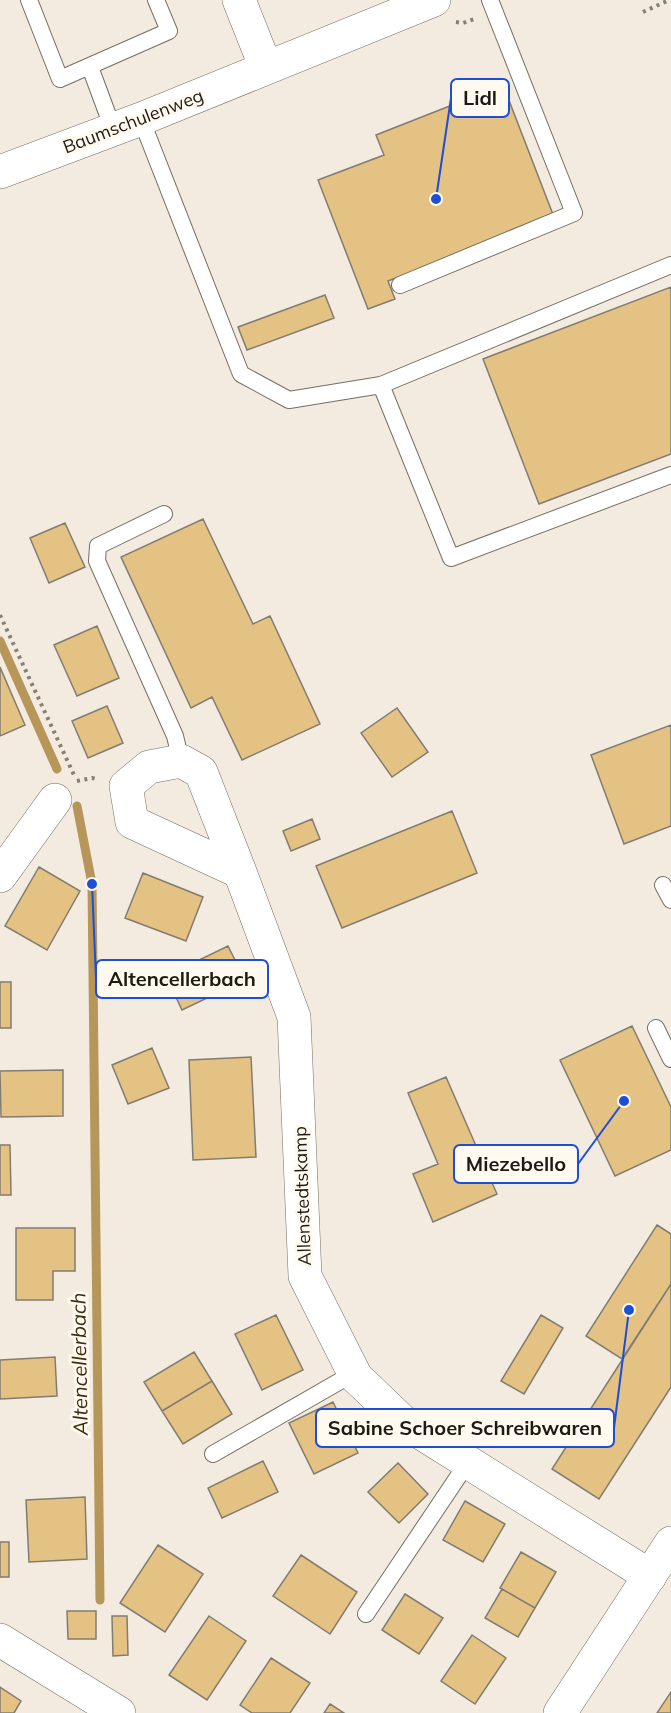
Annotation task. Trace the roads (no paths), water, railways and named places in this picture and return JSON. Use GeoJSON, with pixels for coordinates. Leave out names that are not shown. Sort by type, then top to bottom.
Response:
{"type":"FeatureCollection","features":[{"type":"Feature","properties":{"kind":"street"},"geometry":{"type":"LineString","coordinates":[[239,0],[266,68]]}},
{"type":"Feature","properties":{"kind":"street","name":"Baumschulenweg"},"geometry":{"type":"LineString","coordinates":[[0,172],[127,124],[434,0]]}},
{"type":"Feature","properties":{"kind":"street"},"geometry":{"type":"LineString","coordinates":[[181,761],[149,767],[126,786],[132,822],[240,872]]}},
{"type":"Feature","properties":{"kind":"street","name":"Allenstedtskamp"},"geometry":{"type":"LineString","coordinates":[[181,761],[201,772],[294,1017],[305,1276],[356,1377],[402,1421],[650,1576]]}},
{"type":"Feature","properties":{"kind":"street"},"geometry":{"type":"LineString","coordinates":[[0,876],[66,790]]}},
{"type":"Feature","properties":{"kind":"street"},"geometry":{"type":"LineString","coordinates":[[560,1713],[671,1543]]}},
{"type":"Feature","properties":{"kind":"street"},"geometry":{"type":"LineString","coordinates":[[0,1640],[118,1713]]}},
{"type":"Feature","properties":{"kind":"lane"},"geometry":{"type":"LineString","coordinates":[[29,0],[60,79],[169,31],[156,0]]}},
{"type":"Feature","properties":{"kind":"lane"},"geometry":{"type":"LineString","coordinates":[[400,285],[574,213],[489,0]]}},
{"type":"Feature","properties":{"kind":"lane"},"geometry":{"type":"LineString","coordinates":[[90,67],[127,124],[241,374],[289,400],[381,385],[671,265]]}},
{"type":"Feature","properties":{"kind":"lane"},"geometry":{"type":"LineString","coordinates":[[381,385],[451,558],[671,475]]}},
{"type":"Feature","properties":{"kind":"lane"},"geometry":{"type":"LineString","coordinates":[[164,514],[98,546],[97,561],[175,736],[181,761]]}},
{"type":"Feature","properties":{"kind":"lane"},"geometry":{"type":"LineString","coordinates":[[663,885],[671,900]]}},
{"type":"Feature","properties":{"kind":"lane"},"geometry":{"type":"LineString","coordinates":[[656,1028],[671,1059]]}},
{"type":"Feature","properties":{"kind":"lane"},"geometry":{"type":"LineString","coordinates":[[213,1454],[354,1373]]}},
{"type":"Feature","properties":{"kind":"lane"},"geometry":{"type":"LineString","coordinates":[[366,1614],[468,1462]]}},
{"type":"Feature","properties":{"kind":"waterway","name":"Altencellerbach"},"geometry":{"type":"LineString","coordinates":[[0,641],[57,769]]}},
{"type":"Feature","properties":{"kind":"waterway","name":"Altencellerbach"},"geometry":{"type":"LineString","coordinates":[[77,806],[92,884],[100,1600]]}},
{"type":"Feature","properties":{"kind":"place","name":"Lidl"},"geometry":{"type":"Point","coordinates":[436,199]}},
{"type":"Feature","properties":{"kind":"place","name":"Altencellerbach"},"geometry":{"type":"Point","coordinates":[92,884]}},
{"type":"Feature","properties":{"kind":"place","name":"Miezebello"},"geometry":{"type":"Point","coordinates":[624,1101]}},
{"type":"Feature","properties":{"kind":"place","name":"Sabine Schoer Schreibwaren"},"geometry":{"type":"Point","coordinates":[629,1310]}}]}
